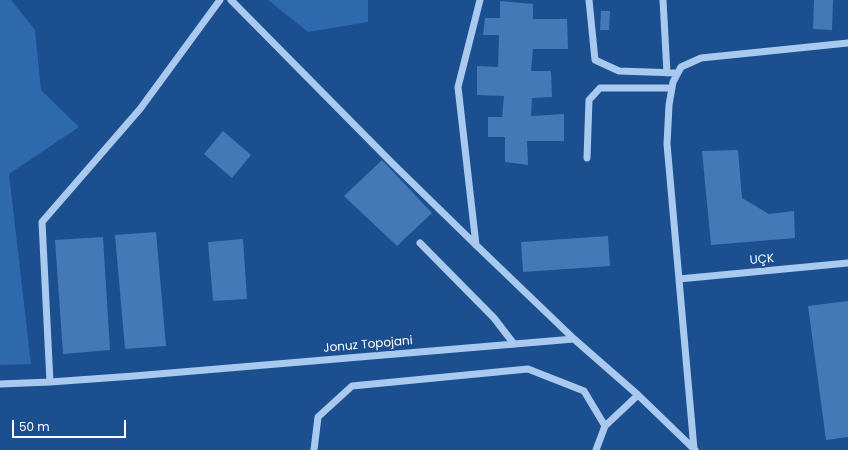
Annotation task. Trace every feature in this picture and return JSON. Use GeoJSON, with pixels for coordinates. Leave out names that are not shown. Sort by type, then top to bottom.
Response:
{"type":"FeatureCollection","features":[{"type":"Feature","properties":{"kind":"street"},"geometry":{"type":"LineString","coordinates":[[50,382],[42,222],[140,109],[220,0]]}},
{"type":"Feature","properties":{"kind":"street"},"geometry":{"type":"LineString","coordinates":[[231,0],[476,246],[574,339],[638,395],[695,449]]}},
{"type":"Feature","properties":{"kind":"street"},"geometry":{"type":"LineString","coordinates":[[476,246],[458,87],[480,0]]}},
{"type":"Feature","properties":{"kind":"street"},"geometry":{"type":"LineString","coordinates":[[589,0],[595,60],[619,70],[677,73]]}},
{"type":"Feature","properties":{"kind":"street"},"geometry":{"type":"LineString","coordinates":[[663,0],[668,72]]}},
{"type":"Feature","properties":{"kind":"street"},"geometry":{"type":"LineString","coordinates":[[695,449],[666,144],[669,105],[673,82],[681,67],[701,58],[848,42]]}},
{"type":"Feature","properties":{"kind":"street"},"geometry":{"type":"LineString","coordinates":[[587,158],[589,100],[600,88],[672,88]]}},
{"type":"Feature","properties":{"kind":"street"},"geometry":{"type":"LineString","coordinates":[[420,243],[494,318],[514,344]]}},
{"type":"Feature","properties":{"kind":"street","name":"UÇK"},"geometry":{"type":"LineString","coordinates":[[679,279],[848,264]]}},
{"type":"Feature","properties":{"kind":"street","name":"Jonuz Topojani"},"geometry":{"type":"LineString","coordinates":[[0,384],[134,376],[574,339]]}},
{"type":"Feature","properties":{"kind":"street"},"geometry":{"type":"LineString","coordinates":[[314,450],[318,417],[352,386],[528,369],[584,391],[605,426]]}},
{"type":"Feature","properties":{"kind":"street"},"geometry":{"type":"LineString","coordinates":[[596,450],[605,426],[638,395]]}},
{"type":"Feature","properties":{"kind":"shaded area"},"geometry":{"type":"Polygon","coordinates":[[[0,0],[11,0],[35,30],[41,90],[79,127],[9,174],[31,364],[0,365],[0,0]]]}},
{"type":"Feature","properties":{"kind":"shaded area"},"geometry":{"type":"Polygon","coordinates":[[[268,0],[368,0],[368,22],[308,32],[268,0]]]}},
{"type":"Feature","properties":{"kind":"building"},"geometry":{"type":"Polygon","coordinates":[[[814,0],[833,0],[832,30],[813,29],[814,0]]]}},
{"type":"Feature","properties":{"kind":"building"},"geometry":{"type":"Polygon","coordinates":[[[500,1],[533,4],[533,19],[567,19],[568,49],[533,49],[531,71],[551,71],[552,97],[532,98],[531,116],[564,114],[564,141],[527,141],[528,165],[505,162],[505,137],[488,137],[488,117],[502,117],[504,96],[477,95],[477,66],[498,67],[499,35],[483,35],[485,18],[500,18],[500,1]]]}},
{"type":"Feature","properties":{"kind":"building"},"geometry":{"type":"Polygon","coordinates":[[[601,11],[610,11],[609,30],[600,30],[601,11]]]}},
{"type":"Feature","properties":{"kind":"building"},"geometry":{"type":"Polygon","coordinates":[[[223,131],[251,155],[232,178],[204,154],[223,131]]]}},
{"type":"Feature","properties":{"kind":"building"},"geometry":{"type":"Polygon","coordinates":[[[738,150],[742,198],[769,214],[794,211],[795,238],[711,245],[702,151],[738,150]]]}},
{"type":"Feature","properties":{"kind":"building"},"geometry":{"type":"Polygon","coordinates":[[[382,160],[432,213],[397,246],[344,196],[382,160]]]}},
{"type":"Feature","properties":{"kind":"building"},"geometry":{"type":"Polygon","coordinates":[[[156,232],[166,346],[125,349],[115,235],[156,232]]]}},
{"type":"Feature","properties":{"kind":"building"},"geometry":{"type":"Polygon","coordinates":[[[608,236],[610,266],[523,272],[521,242],[608,236]]]}},
{"type":"Feature","properties":{"kind":"building"},"geometry":{"type":"Polygon","coordinates":[[[103,237],[110,350],[63,354],[55,240],[103,237]]]}},
{"type":"Feature","properties":{"kind":"building"},"geometry":{"type":"Polygon","coordinates":[[[243,239],[247,299],[213,301],[208,242],[243,239]]]}},
{"type":"Feature","properties":{"kind":"building"},"geometry":{"type":"Polygon","coordinates":[[[848,301],[848,437],[826,440],[808,306],[848,301]]]}}]}
